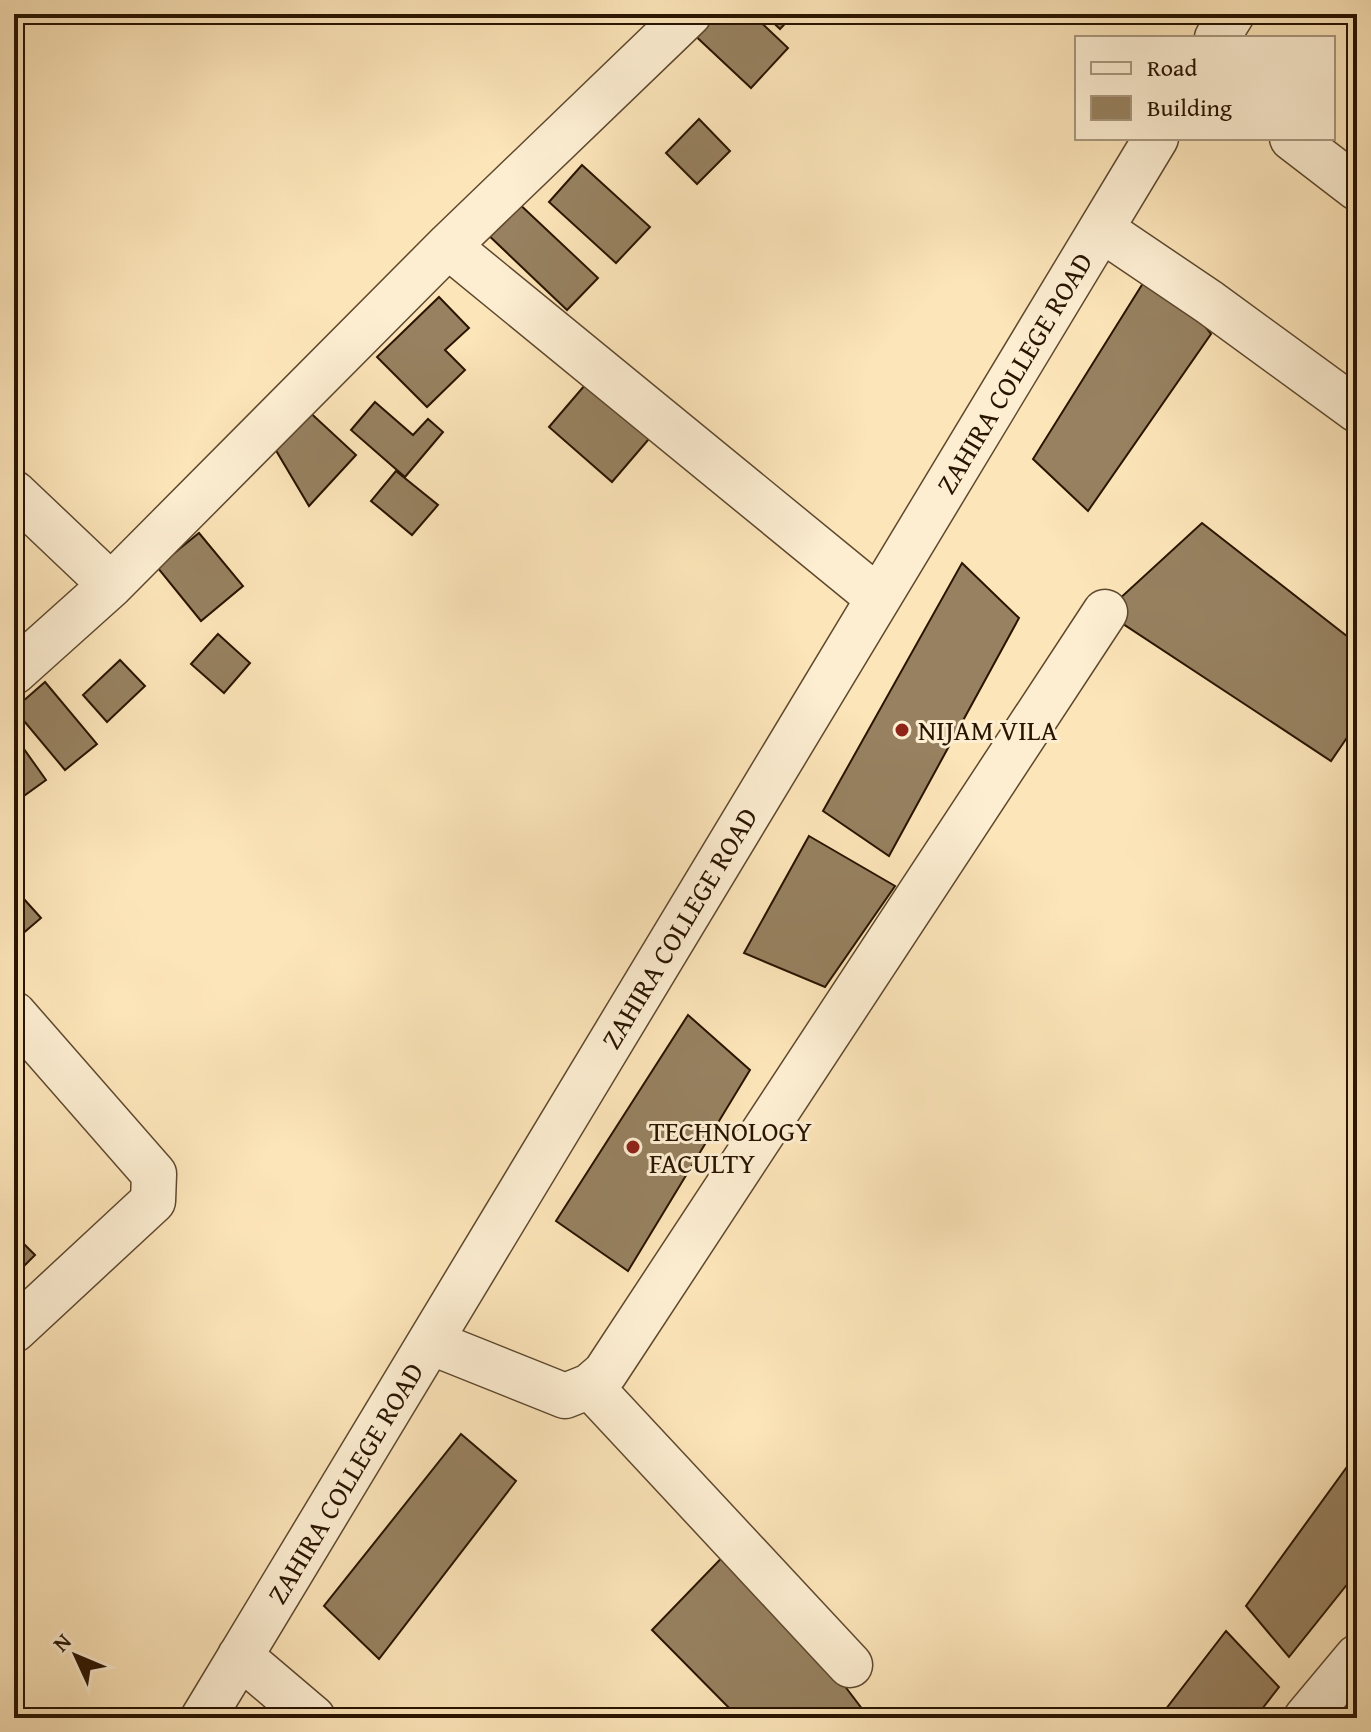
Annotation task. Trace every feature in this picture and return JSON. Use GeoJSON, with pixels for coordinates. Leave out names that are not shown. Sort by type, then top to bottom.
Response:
{"type":"FeatureCollection","features":[{"type":"Feature","properties":{"kind":"street"},"geometry":{"type":"LineString","coordinates":[[14,672],[111,585],[448,246],[689,14]]}},
{"type":"Feature","properties":{"kind":"street"},"geometry":{"type":"LineString","coordinates":[[1218,36],[1232,14]]}},
{"type":"Feature","properties":{"kind":"street","name":"ZAHIRA COLLEGE ROAD"},"geometry":{"type":"LineString","coordinates":[[203,1718],[1155,140]]}},
{"type":"Feature","properties":{"kind":"street"},"geometry":{"type":"LineString","coordinates":[[1295,140],[1357,188]]}},
{"type":"Feature","properties":{"kind":"street"},"geometry":{"type":"LineString","coordinates":[[1101,229],[1209,302],[1357,410]]}},
{"type":"Feature","properties":{"kind":"street"},"geometry":{"type":"LineString","coordinates":[[448,246],[878,598]]}},
{"type":"Feature","properties":{"kind":"street"},"geometry":{"type":"LineString","coordinates":[[14,493],[111,585]]}},
{"type":"Feature","properties":{"kind":"street"},"geometry":{"type":"LineString","coordinates":[[430,1342],[565,1396],[590,1386],[605,1373],[1105,612]]}},
{"type":"Feature","properties":{"kind":"street"},"geometry":{"type":"LineString","coordinates":[[14,1014],[154,1174],[153,1201],[14,1330]]}},
{"type":"Feature","properties":{"kind":"street"},"geometry":{"type":"LineString","coordinates":[[590,1386],[850,1665]]}},
{"type":"Feature","properties":{"kind":"street"},"geometry":{"type":"LineString","coordinates":[[240,1656],[313,1718]]}},
{"type":"Feature","properties":{"kind":"street"},"geometry":{"type":"LineString","coordinates":[[1306,1718],[1357,1657]]}},
{"type":"Feature","properties":{"kind":"building"},"geometry":{"type":"Polygon","coordinates":[[[705,14],[752,14],[788,48],[751,88],[689,30],[705,14]]]}},
{"type":"Feature","properties":{"kind":"building"},"geometry":{"type":"Polygon","coordinates":[[[764,14],[794,14],[780,29],[764,14]]]}},
{"type":"Feature","properties":{"kind":"building"},"geometry":{"type":"Polygon","coordinates":[[[699,119],[730,151],[697,184],[666,153],[699,119]]]}},
{"type":"Feature","properties":{"kind":"building"},"geometry":{"type":"Polygon","coordinates":[[[582,165],[650,227],[616,263],[549,202],[582,165]]]}},
{"type":"Feature","properties":{"kind":"building"},"geometry":{"type":"Polygon","coordinates":[[[514,199],[598,278],[567,310],[484,231],[514,199]]]}},
{"type":"Feature","properties":{"kind":"building"},"geometry":{"type":"Polygon","coordinates":[[[1155,264],[1211,334],[1088,511],[1033,459],[1155,264]]]}},
{"type":"Feature","properties":{"kind":"building"},"geometry":{"type":"Polygon","coordinates":[[[439,297],[469,328],[445,350],[465,370],[427,407],[377,357],[439,297]]]}},
{"type":"Feature","properties":{"kind":"building"},"geometry":{"type":"Polygon","coordinates":[[[591,378],[654,433],[612,482],[549,427],[591,378]]]}},
{"type":"Feature","properties":{"kind":"building"},"geometry":{"type":"Polygon","coordinates":[[[375,402],[413,435],[428,419],[443,432],[405,477],[351,430],[375,402]]]}},
{"type":"Feature","properties":{"kind":"building"},"geometry":{"type":"Polygon","coordinates":[[[303,406],[356,455],[309,506],[271,442],[303,406]]]}},
{"type":"Feature","properties":{"kind":"building"},"geometry":{"type":"Polygon","coordinates":[[[396,471],[438,505],[412,535],[371,501],[396,471]]]}},
{"type":"Feature","properties":{"kind":"building"},"geometry":{"type":"Polygon","coordinates":[[[1202,523],[1357,644],[1357,723],[1331,761],[1105,612],[1202,523]]]}},
{"type":"Feature","properties":{"kind":"building"},"geometry":{"type":"Polygon","coordinates":[[[199,533],[243,586],[201,621],[157,567],[199,533]]]}},
{"type":"Feature","properties":{"kind":"building"},"geometry":{"type":"Polygon","coordinates":[[[962,563],[1019,618],[889,856],[823,811],[962,563]]]}},
{"type":"Feature","properties":{"kind":"building"},"geometry":{"type":"Polygon","coordinates":[[[218,634],[250,663],[224,693],[191,664],[218,634]]]}},
{"type":"Feature","properties":{"kind":"building"},"geometry":{"type":"Polygon","coordinates":[[[120,660],[145,686],[107,722],[83,695],[120,660]]]}},
{"type":"Feature","properties":{"kind":"building"},"geometry":{"type":"Polygon","coordinates":[[[45,682],[97,744],[65,770],[14,709],[45,682]]]}},
{"type":"Feature","properties":{"kind":"building"},"geometry":{"type":"Polygon","coordinates":[[[14,735],[46,780],[14,803],[14,735]]]}},
{"type":"Feature","properties":{"kind":"building"},"geometry":{"type":"Polygon","coordinates":[[[809,836],[895,886],[825,987],[744,953],[809,836]]]}},
{"type":"Feature","properties":{"kind":"building"},"geometry":{"type":"Polygon","coordinates":[[[14,888],[41,918],[14,941],[14,888]]]}},
{"type":"Feature","properties":{"kind":"building"},"geometry":{"type":"Polygon","coordinates":[[[688,1015],[750,1070],[628,1271],[556,1221],[688,1015]]]}},
{"type":"Feature","properties":{"kind":"building"},"geometry":{"type":"Polygon","coordinates":[[[14,1234],[35,1255],[14,1276],[14,1234]]]}},
{"type":"Feature","properties":{"kind":"building"},"geometry":{"type":"Polygon","coordinates":[[[461,1434],[516,1481],[379,1659],[324,1606],[461,1434]]]}},
{"type":"Feature","properties":{"kind":"building"},"geometry":{"type":"Polygon","coordinates":[[[1357,1453],[1357,1572],[1289,1657],[1246,1606],[1357,1453]]]}},
{"type":"Feature","properties":{"kind":"building"},"geometry":{"type":"Polygon","coordinates":[[[736,1543],[869,1718],[739,1718],[652,1630],[736,1543]]]}},
{"type":"Feature","properties":{"kind":"building"},"geometry":{"type":"Polygon","coordinates":[[[1226,1631],[1279,1687],[1255,1718],[1159,1718],[1226,1631]]]}},
{"type":"Feature","properties":{"kind":"place","name":"NIJAM VILA"},"geometry":{"type":"Point","coordinates":[902,730]}},
{"type":"Feature","properties":{"kind":"place","name":"TECHNOLOGY FACULTY"},"geometry":{"type":"Point","coordinates":[633,1147]}}]}
